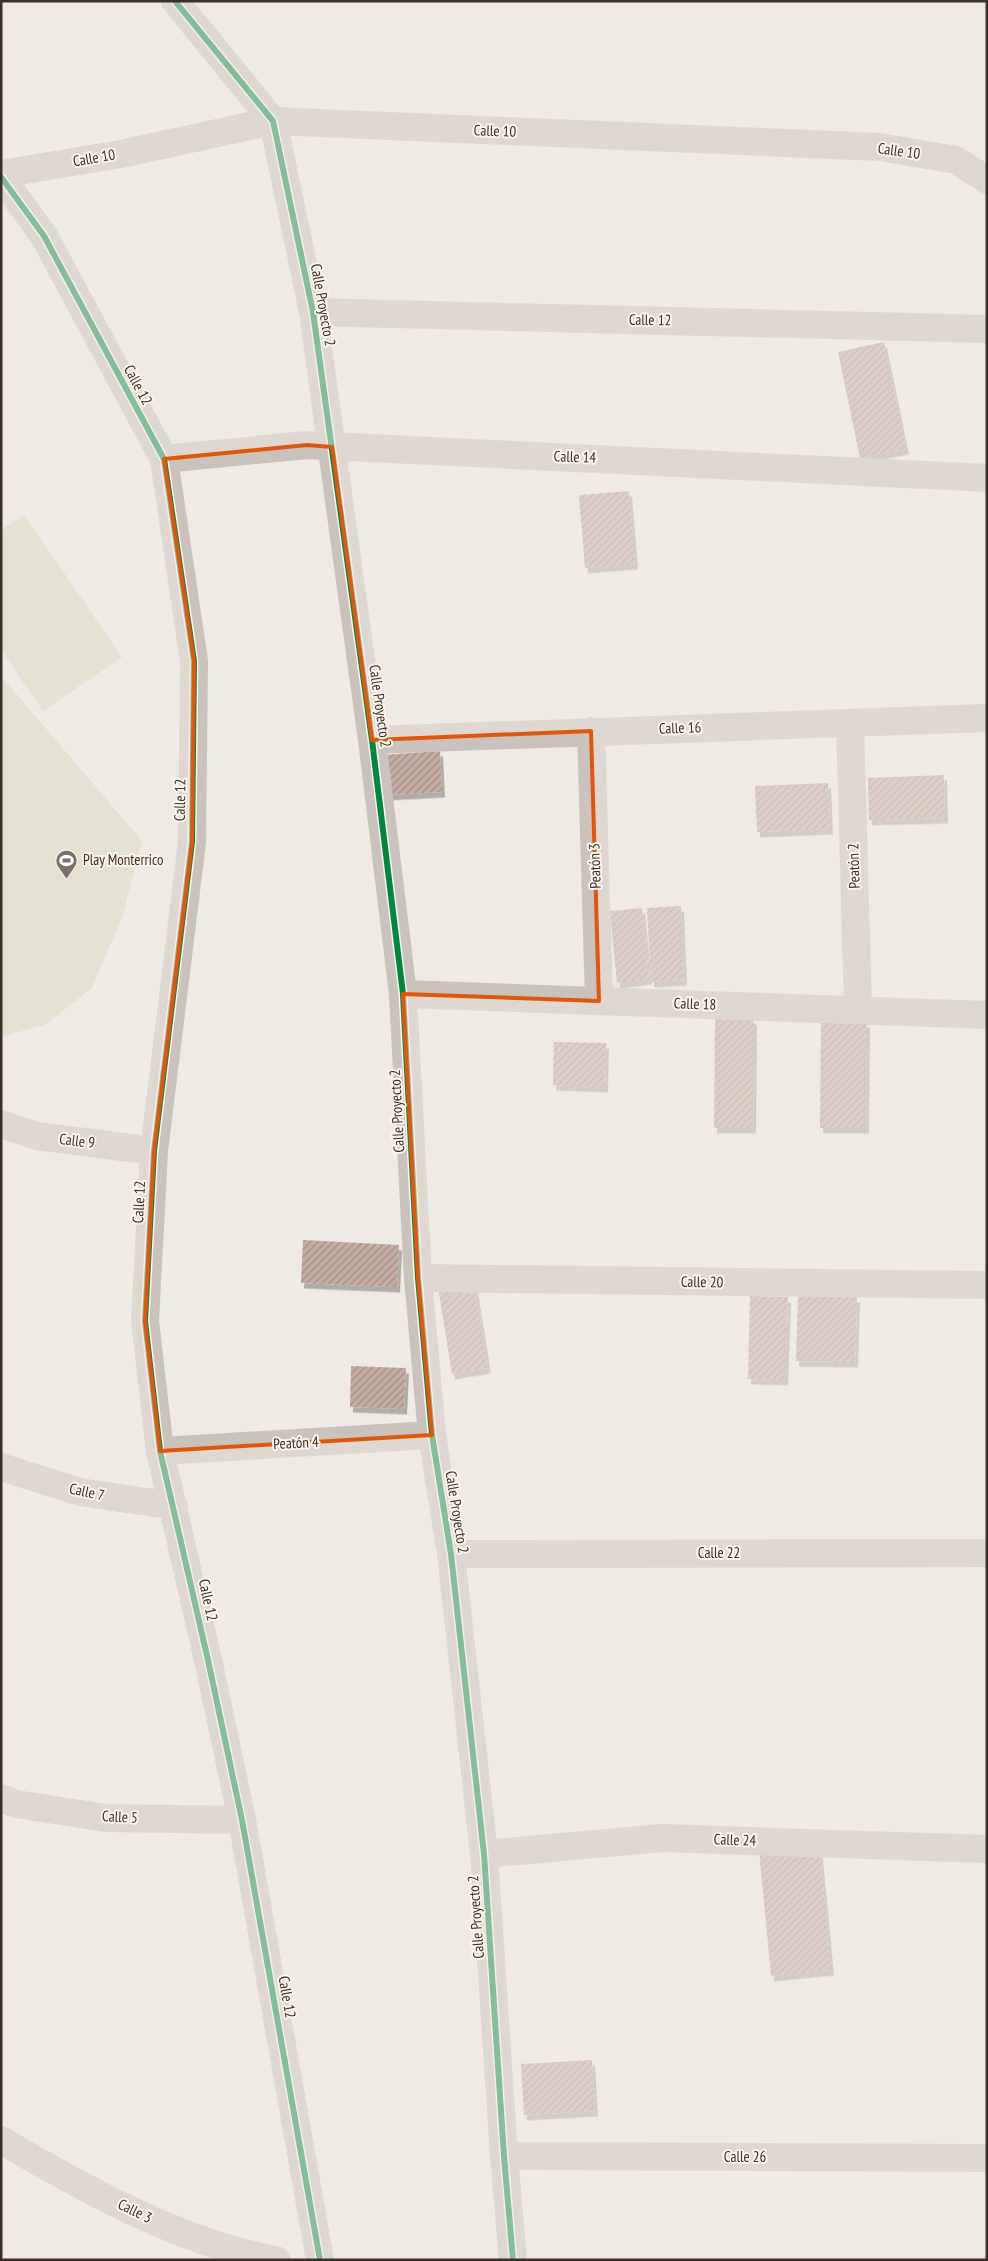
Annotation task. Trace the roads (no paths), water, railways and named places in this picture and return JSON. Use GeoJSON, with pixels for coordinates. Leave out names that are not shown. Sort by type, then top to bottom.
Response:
{"type":"FeatureCollection","features":[{"type":"Feature","properties":{"kind":"street","name":"Calle Proyecto 2"},"geometry":{"type":"LineString","coordinates":[[174,1],[273,121],[313,312],[372,740],[403,994],[418,1278],[432,1435],[451,1554],[484,1854],[504,2156],[513,2260]]}},
{"type":"Feature","properties":{"kind":"street","name":"Calle 10"},"geometry":{"type":"LineString","coordinates":[[1,175],[121,154],[273,121],[880,147],[956,160],[987,180]]}},
{"type":"Feature","properties":{"kind":"street","name":"Calle 12"},"geometry":{"type":"LineString","coordinates":[[1,175],[44,236],[164,459],[194,660],[192,842],[154,1150],[145,1320],[160,1451],[174,1506],[242,1820],[320,2260]]}},
{"type":"Feature","properties":{"kind":"street","name":"Calle 12"},"geometry":{"type":"LineString","coordinates":[[313,312],[987,329]]}},
{"type":"Feature","properties":{"kind":"street","name":"Calle 14"},"geometry":{"type":"LineString","coordinates":[[164,459],[307,445],[987,478]]}},
{"type":"Feature","properties":{"kind":"street","name":"Calle 16"},"geometry":{"type":"LineString","coordinates":[[372,740],[987,718]]}},
{"type":"Feature","properties":{"kind":"street","name":"Peatón 2"},"geometry":{"type":"LineString","coordinates":[[850,723],[858,1010]]}},
{"type":"Feature","properties":{"kind":"street","name":"Peatón 3"},"geometry":{"type":"LineString","coordinates":[[591,731],[599,1001]]}},
{"type":"Feature","properties":{"kind":"street","name":"Calle 18"},"geometry":{"type":"LineString","coordinates":[[403,994],[987,1015]]}},
{"type":"Feature","properties":{"kind":"street","name":"Calle 9"},"geometry":{"type":"LineString","coordinates":[[1,1124],[37,1136],[154,1150]]}},
{"type":"Feature","properties":{"kind":"street","name":"Calle 20"},"geometry":{"type":"LineString","coordinates":[[418,1278],[987,1285]]}},
{"type":"Feature","properties":{"kind":"street","name":"Peatón 4"},"geometry":{"type":"LineString","coordinates":[[160,1451],[432,1435]]}},
{"type":"Feature","properties":{"kind":"street","name":"Calle 7"},"geometry":{"type":"LineString","coordinates":[[1,1467],[80,1492],[174,1506]]}},
{"type":"Feature","properties":{"kind":"street","name":"Calle 22"},"geometry":{"type":"LineString","coordinates":[[451,1554],[987,1553]]}},
{"type":"Feature","properties":{"kind":"street","name":"Calle 5"},"geometry":{"type":"LineString","coordinates":[[1,1798],[16,1804],[106,1818],[242,1820]]}},
{"type":"Feature","properties":{"kind":"street","name":"Calle 24"},"geometry":{"type":"LineString","coordinates":[[484,1854],[662,1838],[987,1849]]}},
{"type":"Feature","properties":{"kind":"street","name":"Calle 3"},"geometry":{"type":"LineString","coordinates":[[1,2140],[58,2174],[161,2224],[248,2255],[276,2260]]}},
{"type":"Feature","properties":{"kind":"street","name":"Calle 26"},"geometry":{"type":"LineString","coordinates":[[504,2156],[987,2158]]}},
{"type":"Feature","properties":{"kind":"place","name":"Play Monterrico"},"geometry":{"type":"Point","coordinates":[67,879]}}]}
